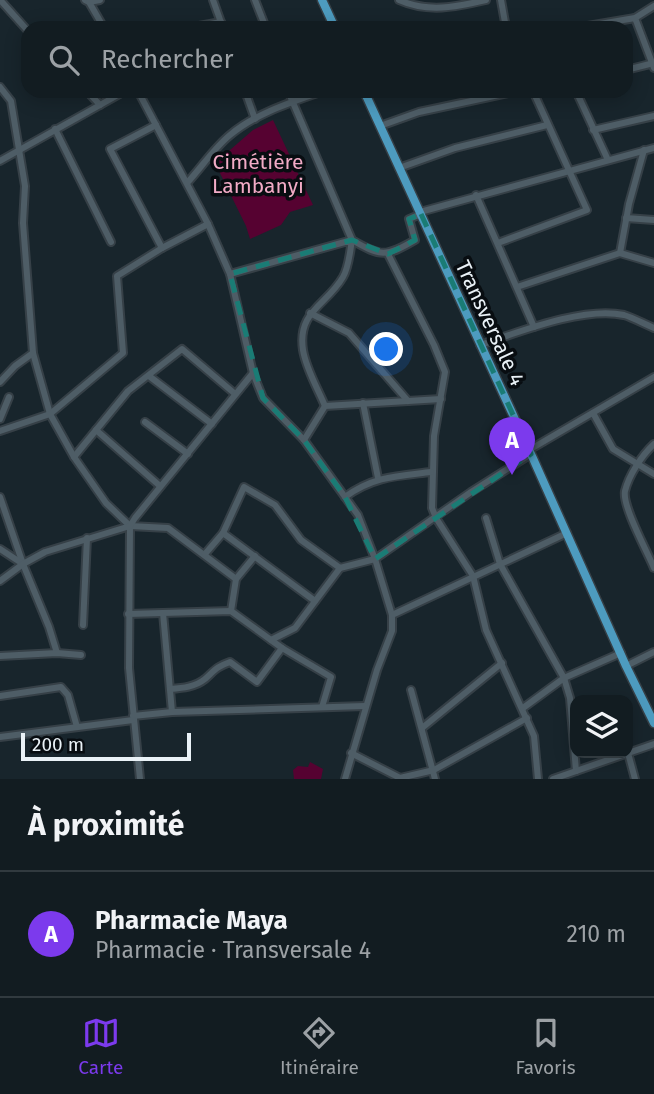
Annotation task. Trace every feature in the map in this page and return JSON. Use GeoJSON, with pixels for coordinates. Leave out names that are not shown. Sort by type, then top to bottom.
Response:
{"type":"FeatureCollection","features":[{"type":"Feature","properties":{"kind":"main road"},"geometry":{"type":"LineString","coordinates":[[322,0],[332,21]]}},
{"type":"Feature","properties":{"kind":"main road","name":"Transversale 4"},"geometry":{"type":"LineString","coordinates":[[367,98],[654,723]]}},
{"type":"Feature","properties":{"kind":"street"},"geometry":{"type":"LineString","coordinates":[[100,0],[87,1],[100,21]]}},
{"type":"Feature","properties":{"kind":"street"},"geometry":{"type":"LineString","coordinates":[[213,0],[221,21]]}},
{"type":"Feature","properties":{"kind":"street"},"geometry":{"type":"LineString","coordinates":[[256,0],[263,21]]}},
{"type":"Feature","properties":{"kind":"street"},"geometry":{"type":"LineString","coordinates":[[399,0],[412,6],[429,8],[458,6],[485,0]]}},
{"type":"Feature","properties":{"kind":"street"},"geometry":{"type":"LineString","coordinates":[[500,0],[504,21]]}},
{"type":"Feature","properties":{"kind":"street"},"geometry":{"type":"LineString","coordinates":[[2,2],[21,22]]}},
{"type":"Feature","properties":{"kind":"street"},"geometry":{"type":"LineString","coordinates":[[617,21],[635,18],[654,6]]}},
{"type":"Feature","properties":{"kind":"street"},"geometry":{"type":"LineString","coordinates":[[633,69],[653,65],[635,18]]}},
{"type":"Feature","properties":{"kind":"street"},"geometry":{"type":"LineString","coordinates":[[0,88],[3,97],[11,102],[25,186],[23,223],[33,353],[50,414],[74,457],[106,503],[130,526]]}},
{"type":"Feature","properties":{"kind":"street"},"geometry":{"type":"LineString","coordinates":[[93,98],[100,105]]}},
{"type":"Feature","properties":{"kind":"street"},"geometry":{"type":"LineString","coordinates":[[0,160],[112,98]]}},
{"type":"Feature","properties":{"kind":"street"},"geometry":{"type":"LineString","coordinates":[[142,98],[208,223],[230,274],[253,373],[263,398],[304,440],[358,515],[393,615],[392,631],[365,706],[345,779]]}},
{"type":"Feature","properties":{"kind":"street"},"geometry":{"type":"LineString","coordinates":[[248,98],[255,119]]}},
{"type":"Feature","properties":{"kind":"street"},"geometry":{"type":"LineString","coordinates":[[291,98],[352,240],[345,274],[334,291],[310,313],[303,337],[303,352],[326,406]]}},
{"type":"Feature","properties":{"kind":"street"},"geometry":{"type":"LineString","coordinates":[[187,183],[230,135],[255,119],[303,98]]}},
{"type":"Feature","properties":{"kind":"street"},"geometry":{"type":"LineString","coordinates":[[380,126],[419,112],[485,98]]}},
{"type":"Feature","properties":{"kind":"street"},"geometry":{"type":"LineString","coordinates":[[498,243],[587,210],[536,98]]}},
{"type":"Feature","properties":{"kind":"street"},"geometry":{"type":"LineString","coordinates":[[579,98],[607,160]]}},
{"type":"Feature","properties":{"kind":"street"},"geometry":{"type":"LineString","coordinates":[[593,130],[654,116]]}},
{"type":"Feature","properties":{"kind":"street"},"geometry":{"type":"LineString","coordinates":[[156,125],[110,149],[162,248]]}},
{"type":"Feature","properties":{"kind":"street"},"geometry":{"type":"LineString","coordinates":[[398,167],[455,148],[547,125]]}},
{"type":"Feature","properties":{"kind":"street"},"geometry":{"type":"LineString","coordinates":[[54,129],[111,242]]}},
{"type":"Feature","properties":{"kind":"street"},"geometry":{"type":"LineString","coordinates":[[230,274],[352,240],[369,250],[388,254],[415,240],[409,219],[421,213],[476,195],[654,148]]}},
{"type":"Feature","properties":{"kind":"street"},"geometry":{"type":"LineString","coordinates":[[620,253],[644,150]]}},
{"type":"Feature","properties":{"kind":"street"},"geometry":{"type":"LineString","coordinates":[[476,195],[534,327]]}},
{"type":"Feature","properties":{"kind":"street"},"geometry":{"type":"LineString","coordinates":[[626,218],[654,220]]}},
{"type":"Feature","properties":{"kind":"street"},"geometry":{"type":"LineString","coordinates":[[0,432],[50,414],[123,354],[117,276],[208,223]]}},
{"type":"Feature","properties":{"kind":"street"},"geometry":{"type":"LineString","coordinates":[[517,287],[620,253],[654,263]]}},
{"type":"Feature","properties":{"kind":"street"},"geometry":{"type":"LineString","coordinates":[[388,254],[445,372],[434,436],[432,508],[472,576],[486,630],[534,736],[538,779]]}},
{"type":"Feature","properties":{"kind":"street"},"geometry":{"type":"LineString","coordinates":[[310,313],[349,333],[408,401]]}},
{"type":"Feature","properties":{"kind":"street"},"geometry":{"type":"LineString","coordinates":[[480,345],[534,327],[597,313],[624,315],[654,328]]}},
{"type":"Feature","properties":{"kind":"street"},"geometry":{"type":"LineString","coordinates":[[74,457],[128,391],[182,349],[234,393]]}},
{"type":"Feature","properties":{"kind":"street"},"geometry":{"type":"LineString","coordinates":[[0,382],[15,366],[33,353]]}},
{"type":"Feature","properties":{"kind":"street"},"geometry":{"type":"LineString","coordinates":[[140,779],[129,668],[130,526],[234,393],[253,373]]}},
{"type":"Feature","properties":{"kind":"street"},"geometry":{"type":"LineString","coordinates":[[149,376],[212,424]]}},
{"type":"Feature","properties":{"kind":"street"},"geometry":{"type":"LineString","coordinates":[[271,639],[295,628],[340,568],[375,559],[530,452],[654,377]]}},
{"type":"Feature","properties":{"kind":"street"},"geometry":{"type":"LineString","coordinates":[[0,419],[9,397]]}},
{"type":"Feature","properties":{"kind":"street"},"geometry":{"type":"LineString","coordinates":[[326,406],[441,399]]}},
{"type":"Feature","properties":{"kind":"street"},"geometry":{"type":"LineString","coordinates":[[363,403],[378,478]]}},
{"type":"Feature","properties":{"kind":"street"},"geometry":{"type":"LineString","coordinates":[[304,440],[326,406]]}},
{"type":"Feature","properties":{"kind":"street"},"geometry":{"type":"LineString","coordinates":[[593,412],[613,449],[654,474]]}},
{"type":"Feature","properties":{"kind":"street"},"geometry":{"type":"LineString","coordinates":[[145,422],[188,454]]}},
{"type":"Feature","properties":{"kind":"street"},"geometry":{"type":"LineString","coordinates":[[96,430],[160,486]]}},
{"type":"Feature","properties":{"kind":"street"},"geometry":{"type":"LineString","coordinates":[[654,444],[638,464],[625,492],[627,504],[654,568]]}},
{"type":"Feature","properties":{"kind":"street"},"geometry":{"type":"LineString","coordinates":[[345,497],[378,478],[431,472]]}},
{"type":"Feature","properties":{"kind":"street"},"geometry":{"type":"LineString","coordinates":[[205,554],[223,533],[244,487],[275,505],[301,540],[340,568]]}},
{"type":"Feature","properties":{"kind":"street"},"geometry":{"type":"LineString","coordinates":[[0,497],[23,564],[50,627],[57,653]]}},
{"type":"Feature","properties":{"kind":"street"},"geometry":{"type":"LineString","coordinates":[[486,517],[500,564],[564,678],[570,698],[576,771]]}},
{"type":"Feature","properties":{"kind":"street"},"geometry":{"type":"LineString","coordinates":[[0,581],[45,552],[130,526],[168,528],[236,579]]}},
{"type":"Feature","properties":{"kind":"street"},"geometry":{"type":"LineString","coordinates":[[223,533],[315,601]]}},
{"type":"Feature","properties":{"kind":"street"},"geometry":{"type":"LineString","coordinates":[[393,615],[568,533]]}},
{"type":"Feature","properties":{"kind":"street"},"geometry":{"type":"LineString","coordinates":[[83,625],[87,538]]}},
{"type":"Feature","properties":{"kind":"street"},"geometry":{"type":"LineString","coordinates":[[0,549],[23,564]]}},
{"type":"Feature","properties":{"kind":"street"},"geometry":{"type":"LineString","coordinates":[[231,611],[236,579],[255,556]]}},
{"type":"Feature","properties":{"kind":"street"},"geometry":{"type":"LineString","coordinates":[[128,614],[231,611],[282,648],[331,677],[322,707]]}},
{"type":"Feature","properties":{"kind":"street"},"geometry":{"type":"LineString","coordinates":[[163,613],[172,712]]}},
{"type":"Feature","properties":{"kind":"street"},"geometry":{"type":"LineString","coordinates":[[170,689],[192,686],[206,678],[215,667],[230,662],[257,682],[282,648]]}},
{"type":"Feature","properties":{"kind":"street"},"geometry":{"type":"LineString","coordinates":[[626,666],[654,652]]}},
{"type":"Feature","properties":{"kind":"street"},"geometry":{"type":"LineString","coordinates":[[0,656],[57,653],[81,655]]}},
{"type":"Feature","properties":{"kind":"street"},"geometry":{"type":"LineString","coordinates":[[523,708],[564,678],[621,653]]}},
{"type":"Feature","properties":{"kind":"street"},"geometry":{"type":"LineString","coordinates":[[422,728],[502,663]]}},
{"type":"Feature","properties":{"kind":"street"},"geometry":{"type":"LineString","coordinates":[[0,696],[61,687],[68,695],[77,727]]}},
{"type":"Feature","properties":{"kind":"street"},"geometry":{"type":"LineString","coordinates":[[411,690],[435,779]]}},
{"type":"Feature","properties":{"kind":"street"},"geometry":{"type":"LineString","coordinates":[[0,737],[172,712],[365,706]]}},
{"type":"Feature","properties":{"kind":"street"},"geometry":{"type":"LineString","coordinates":[[351,753],[400,778],[433,770],[527,718]]}},
{"type":"Feature","properties":{"kind":"street"},"geometry":{"type":"LineString","coordinates":[[633,750],[654,744]]}},
{"type":"Feature","properties":{"kind":"street"},"geometry":{"type":"LineString","coordinates":[[553,779],[612,758]]}},
{"type":"Feature","properties":{"kind":"street"},"geometry":{"type":"LineString","coordinates":[[630,758],[635,779]]}},
{"type":"Feature","properties":{"kind":"highlighted area"},"geometry":{"type":"Polygon","coordinates":[[[421,214],[531,454],[375,559],[345,497],[304,440],[263,398],[230,274],[352,240],[388,254],[415,240],[409,219],[421,214]]]}},
{"type":"Feature","properties":{"kind":"green space","name":"Cimétière Lambanyi"},"geometry":{"type":"Polygon","coordinates":[[[273,120],[313,205],[290,212],[281,225],[250,239],[215,163],[253,130],[273,120]]]}},
{"type":"Feature","properties":{"kind":"green space"},"geometry":{"type":"Polygon","coordinates":[[[310,762],[323,769],[321,779],[294,779],[293,770],[298,766],[308,767],[310,762]]]}},
{"type":"Feature","properties":{"kind":"place","name":"Pharmacie Maya"},"geometry":{"type":"Point","coordinates":[512,475]}}]}
